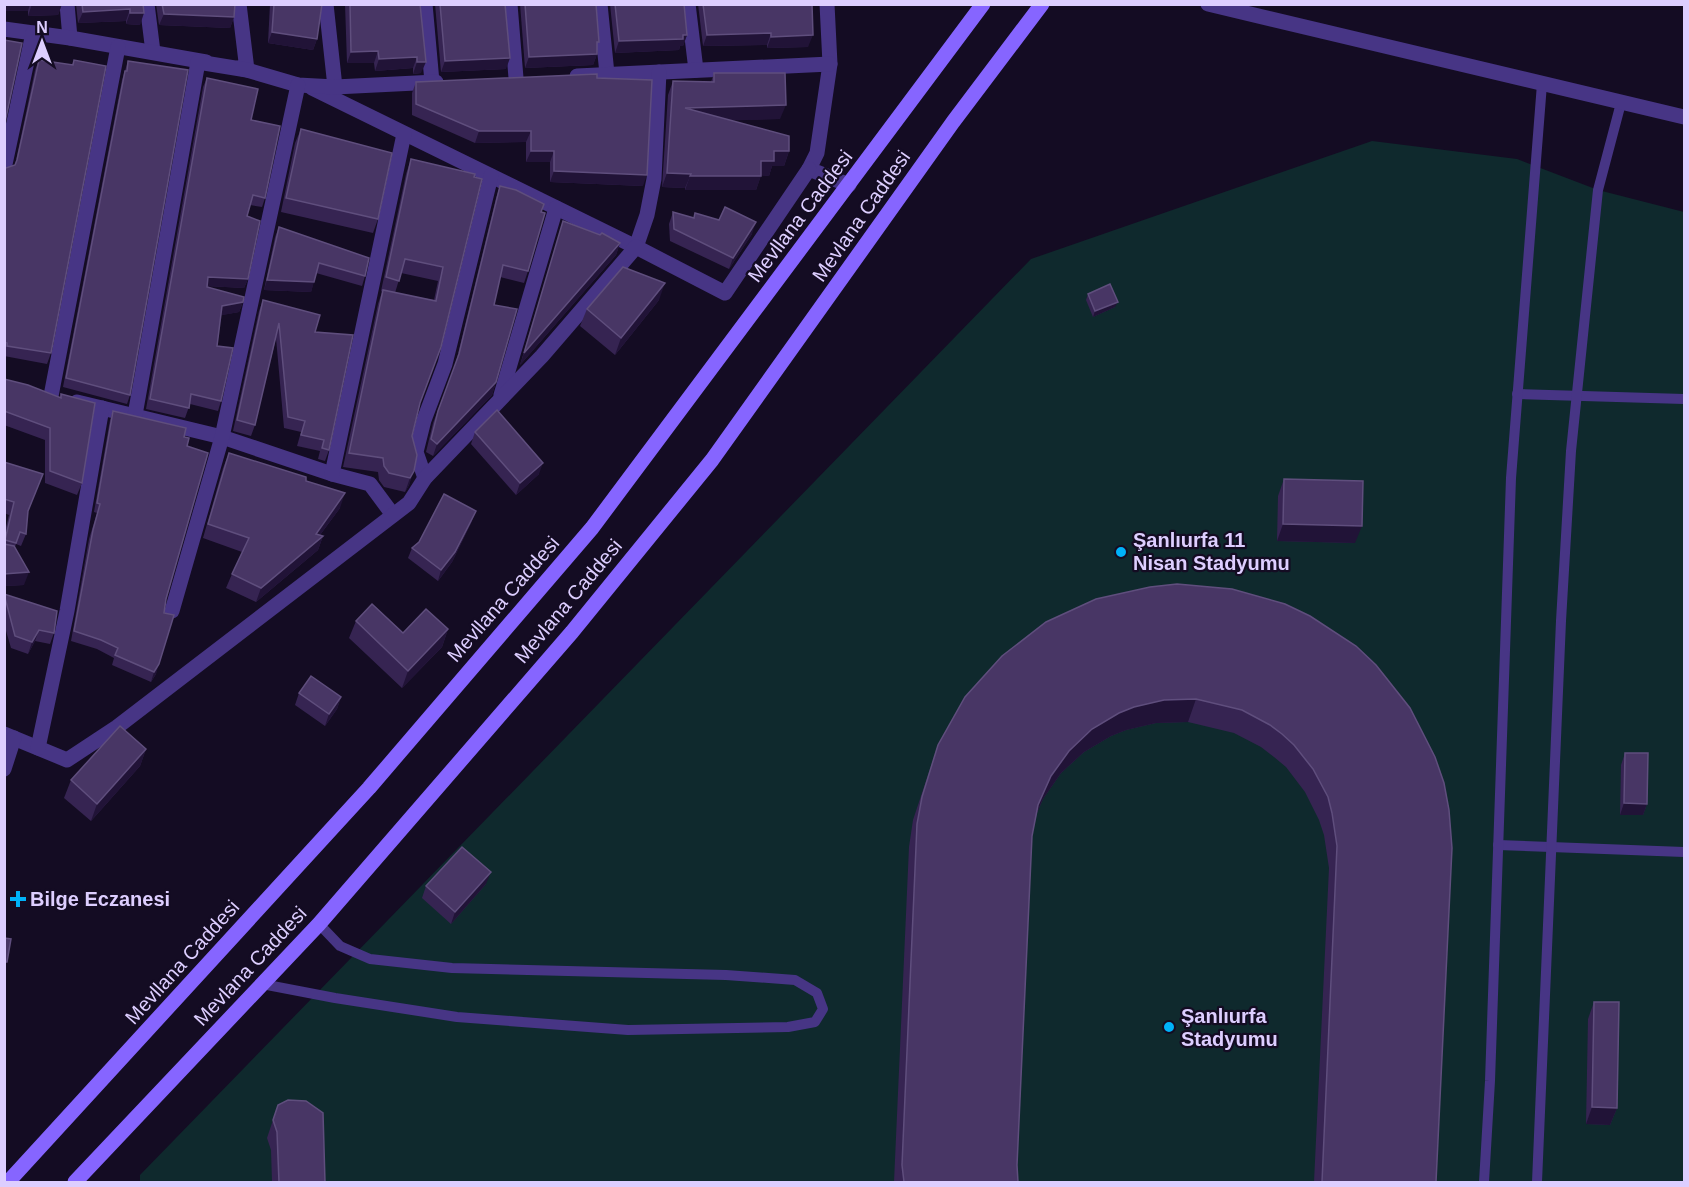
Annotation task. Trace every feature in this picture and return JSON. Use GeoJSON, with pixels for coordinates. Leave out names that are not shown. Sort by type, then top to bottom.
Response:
{"type":"FeatureCollection","features":[{"type":"Feature","properties":{"kind":"main road","name":"Mevllana Caddesi"},"geometry":{"type":"LineString","coordinates":[[8,1178],[369,788],[592,528],[983,4]]}},
{"type":"Feature","properties":{"kind":"main road","name":"Mevlana Caddesi"},"geometry":{"type":"LineString","coordinates":[[75,1182],[319,924],[572,632],[712,460],[953,122],[1042,4]]}},
{"type":"Feature","properties":{"kind":"street"},"geometry":{"type":"LineString","coordinates":[[67,4],[70,38]]}},
{"type":"Feature","properties":{"kind":"street"},"geometry":{"type":"LineString","coordinates":[[147,4],[153,52]]}},
{"type":"Feature","properties":{"kind":"street"},"geometry":{"type":"LineString","coordinates":[[238,4],[247,70]]}},
{"type":"Feature","properties":{"kind":"street"},"geometry":{"type":"LineString","coordinates":[[326,4],[336,87]]}},
{"type":"Feature","properties":{"kind":"street"},"geometry":{"type":"LineString","coordinates":[[426,4],[432,82]]}},
{"type":"Feature","properties":{"kind":"street"},"geometry":{"type":"LineString","coordinates":[[510,4],[516,78]]}},
{"type":"Feature","properties":{"kind":"street"},"geometry":{"type":"LineString","coordinates":[[600,4],[607,74]]}},
{"type":"Feature","properties":{"kind":"street"},"geometry":{"type":"LineString","coordinates":[[688,4],[696,70]]}},
{"type":"Feature","properties":{"kind":"street"},"geometry":{"type":"LineString","coordinates":[[4,29],[153,52],[247,70],[302,86],[491,176],[725,293],[809,169],[817,153],[830,64],[826,4]]}},
{"type":"Feature","properties":{"kind":"street"},"geometry":{"type":"LineString","coordinates":[[1208,4],[1684,117]]}},
{"type":"Feature","properties":{"kind":"street"},"geometry":{"type":"LineString","coordinates":[[4,169],[33,33]]}},
{"type":"Feature","properties":{"kind":"street"},"geometry":{"type":"LineString","coordinates":[[51,396],[118,47]]}},
{"type":"Feature","properties":{"kind":"street"},"geometry":{"type":"LineString","coordinates":[[135,415],[198,62],[247,70]]}},
{"type":"Feature","properties":{"kind":"street"},"geometry":{"type":"LineString","coordinates":[[561,76],[830,64]]}},
{"type":"Feature","properties":{"kind":"street"},"geometry":{"type":"LineString","coordinates":[[4,769],[9,736],[67,759],[107,733],[409,503],[425,478],[542,356],[636,247],[647,215],[654,179],[659,72]]}},
{"type":"Feature","properties":{"kind":"street"},"geometry":{"type":"LineString","coordinates":[[302,86],[336,87],[453,81]]}},
{"type":"Feature","properties":{"kind":"street"},"geometry":{"type":"LineString","coordinates":[[172,611],[222,437],[302,86]]}},
{"type":"Feature","properties":{"kind":"street"},"geometry":{"type":"LineString","coordinates":[[332,474],[404,134]]}},
{"type":"Feature","properties":{"kind":"street"},"geometry":{"type":"LineString","coordinates":[[809,169],[849,185]]}},
{"type":"Feature","properties":{"kind":"street"},"geometry":{"type":"LineString","coordinates":[[425,478],[416,452],[424,420],[445,364],[491,176]]}},
{"type":"Feature","properties":{"kind":"street"},"geometry":{"type":"LineString","coordinates":[[500,399],[556,208]]}},
{"type":"Feature","properties":{"kind":"street"},"geometry":{"type":"LineString","coordinates":[[33,390],[222,437],[332,474],[370,484],[393,515]]}},
{"type":"Feature","properties":{"kind":"street"},"geometry":{"type":"LineString","coordinates":[[38,748],[67,611],[102,408]]}},
{"type":"Feature","properties":{"kind":"lane"},"geometry":{"type":"LineString","coordinates":[[1484,1182],[1490,1081],[1511,478],[1542,84]]}},
{"type":"Feature","properties":{"kind":"lane"},"geometry":{"type":"LineString","coordinates":[[1537,1182],[1561,621],[1571,451],[1598,190],[1621,103]]}},
{"type":"Feature","properties":{"kind":"lane"},"geometry":{"type":"LineString","coordinates":[[1517,394],[1684,399]]}},
{"type":"Feature","properties":{"kind":"lane"},"geometry":{"type":"LineString","coordinates":[[1498,845],[1684,852]]}},
{"type":"Feature","properties":{"kind":"lane"},"geometry":{"type":"LineString","coordinates":[[262,984],[457,1017],[628,1030],[788,1027],[815,1022],[823,1009],[817,993],[795,980],[726,975],[452,968],[370,959],[339,946],[319,924]]}},
{"type":"Feature","properties":{"kind":"green space","name":"Şanlıurfa 11 Nisan Stadyumu"},"geometry":{"type":"Polygon","coordinates":[[[1372,141],[1517,159],[1598,190],[1684,212],[1684,1182],[140,1182],[140,1175],[1031,259],[1372,141]]]}},
{"type":"Feature","properties":{"kind":"building"},"geometry":{"type":"Polygon","coordinates":[[[82,4],[143,4],[144,13],[130,13],[130,9],[83,12],[82,4]]]}},
{"type":"Feature","properties":{"kind":"building"},"geometry":{"type":"Polygon","coordinates":[[[162,4],[235,4],[234,17],[164,14],[162,4]]]}},
{"type":"Feature","properties":{"kind":"building"},"geometry":{"type":"Polygon","coordinates":[[[274,4],[322,4],[317,39],[272,32],[274,4]]]}},
{"type":"Feature","properties":{"kind":"building"},"geometry":{"type":"Polygon","coordinates":[[[350,4],[420,4],[426,62],[417,62],[417,57],[379,59],[378,51],[351,52],[350,4]]]}},
{"type":"Feature","properties":{"kind":"building"},"geometry":{"type":"Polygon","coordinates":[[[440,4],[505,4],[510,58],[445,61],[440,4]]]}},
{"type":"Feature","properties":{"kind":"building"},"geometry":{"type":"Polygon","coordinates":[[[525,4],[596,4],[599,42],[597,42],[597,54],[529,57],[525,4]]]}},
{"type":"Feature","properties":{"kind":"building"},"geometry":{"type":"Polygon","coordinates":[[[615,4],[684,4],[687,35],[683,35],[683,39],[619,41],[615,4]]]}},
{"type":"Feature","properties":{"kind":"building"},"geometry":{"type":"Polygon","coordinates":[[[703,4],[812,4],[813,35],[771,37],[771,33],[707,35],[703,4]]]}},
{"type":"Feature","properties":{"kind":"building"},"geometry":{"type":"Polygon","coordinates":[[[4,40],[22,43],[4,127],[4,40]]]}},
{"type":"Feature","properties":{"kind":"building"},"geometry":{"type":"Polygon","coordinates":[[[39,60],[73,65],[74,60],[106,66],[51,353],[7,346],[4,342],[4,167],[15,165],[17,160],[39,60]]]}},
{"type":"Feature","properties":{"kind":"building"},"geometry":{"type":"Polygon","coordinates":[[[128,61],[188,70],[130,395],[66,378],[128,61]]]}},
{"type":"Feature","properties":{"kind":"building"},"geometry":{"type":"Polygon","coordinates":[[[714,73],[785,73],[786,105],[685,108],[789,136],[789,151],[774,151],[774,161],[761,161],[761,176],[690,176],[691,174],[667,173],[673,81],[714,82],[714,73]]]}},
{"type":"Feature","properties":{"kind":"building"},"geometry":{"type":"Polygon","coordinates":[[[597,74],[597,78],[652,80],[647,175],[554,171],[554,151],[531,151],[531,131],[479,131],[416,104],[416,82],[597,74]]]}},
{"type":"Feature","properties":{"kind":"building"},"geometry":{"type":"Polygon","coordinates":[[[207,78],[258,89],[251,120],[280,126],[265,198],[253,195],[247,216],[260,221],[248,279],[208,277],[207,287],[244,297],[243,302],[222,306],[217,346],[233,348],[221,401],[191,394],[189,408],[150,399],[207,78]]]}},
{"type":"Feature","properties":{"kind":"building"},"geometry":{"type":"Polygon","coordinates":[[[301,129],[392,153],[378,219],[286,198],[301,129]]]}},
{"type":"Feature","properties":{"kind":"building"},"geometry":{"type":"Polygon","coordinates":[[[411,159],[475,174],[474,177],[482,179],[441,347],[420,403],[412,436],[417,455],[410,478],[389,473],[384,466],[383,458],[349,453],[383,290],[436,301],[443,267],[405,259],[399,281],[386,277],[411,159]]]}},
{"type":"Feature","properties":{"kind":"building"},"geometry":{"type":"Polygon","coordinates":[[[500,186],[516,190],[544,204],[541,212],[545,213],[528,271],[503,265],[494,305],[517,309],[496,382],[437,444],[431,439],[438,411],[459,354],[500,186]]]}},
{"type":"Feature","properties":{"kind":"building"},"geometry":{"type":"Polygon","coordinates":[[[725,207],[756,222],[733,258],[674,229],[673,212],[694,218],[695,213],[719,220],[725,207]]]}},
{"type":"Feature","properties":{"kind":"building"},"geometry":{"type":"Polygon","coordinates":[[[563,221],[600,235],[602,233],[620,243],[524,353],[563,221]]]}},
{"type":"Feature","properties":{"kind":"building"},"geometry":{"type":"Polygon","coordinates":[[[279,227],[369,258],[365,276],[319,263],[314,282],[267,280],[279,227]]]}},
{"type":"Feature","properties":{"kind":"building"},"geometry":{"type":"Polygon","coordinates":[[[623,267],[665,283],[621,338],[587,309],[623,267]]]}},
{"type":"Feature","properties":{"kind":"building"},"geometry":{"type":"Polygon","coordinates":[[[1110,284],[1118,302],[1095,311],[1088,294],[1110,284]]]}},
{"type":"Feature","properties":{"kind":"building"},"geometry":{"type":"Polygon","coordinates":[[[263,300],[320,315],[315,332],[353,335],[329,450],[322,448],[324,440],[301,435],[305,421],[288,417],[279,323],[255,425],[237,420],[263,300]]]}},
{"type":"Feature","properties":{"kind":"building"},"geometry":{"type":"Polygon","coordinates":[[[4,379],[28,385],[61,398],[61,394],[95,403],[82,483],[50,471],[50,428],[4,411],[4,379]]]}},
{"type":"Feature","properties":{"kind":"building"},"geometry":{"type":"Polygon","coordinates":[[[497,410],[543,463],[520,483],[475,432],[497,410]]]}},
{"type":"Feature","properties":{"kind":"building"},"geometry":{"type":"Polygon","coordinates":[[[113,411],[186,428],[184,437],[189,438],[187,446],[208,453],[166,599],[164,613],[174,615],[159,664],[154,672],[115,655],[118,648],[74,631],[100,504],[97,503],[113,411]]]}},
{"type":"Feature","properties":{"kind":"building"},"geometry":{"type":"Polygon","coordinates":[[[229,453],[306,477],[306,481],[345,493],[316,534],[323,536],[261,588],[232,574],[249,538],[208,524],[229,453]]]}},
{"type":"Feature","properties":{"kind":"building"},"geometry":{"type":"Polygon","coordinates":[[[4,462],[43,474],[28,511],[26,534],[20,532],[16,543],[5,540],[14,502],[4,499],[4,462]]]}},
{"type":"Feature","properties":{"kind":"building"},"geometry":{"type":"Polygon","coordinates":[[[1284,479],[1363,481],[1362,526],[1283,524],[1284,479]]]}},
{"type":"Feature","properties":{"kind":"building"},"geometry":{"type":"Polygon","coordinates":[[[444,494],[476,511],[455,552],[441,570],[412,548],[419,542],[444,494]]]}},
{"type":"Feature","properties":{"kind":"building"},"geometry":{"type":"Polygon","coordinates":[[[4,544],[14,546],[29,572],[4,574],[4,544]]]}},
{"type":"Feature","properties":{"kind":"building"},"geometry":{"type":"Polygon","coordinates":[[[1177,584],[1232,589],[1285,604],[1310,616],[1356,646],[1376,665],[1410,708],[1435,757],[1444,783],[1452,848],[1436,1182],[1322,1182],[1337,846],[1328,797],[1313,769],[1294,745],[1270,725],[1242,710],[1196,699],[1164,700],[1134,707],[1092,729],[1069,751],[1051,776],[1038,805],[1032,836],[1018,1182],[904,1182],[902,1165],[917,824],[922,797],[938,745],[965,697],[1002,656],[1046,622],[1096,599],[1150,587],[1177,584]]]}},
{"type":"Feature","properties":{"kind":"building"},"geometry":{"type":"Polygon","coordinates":[[[4,594],[57,611],[54,633],[39,630],[32,642],[15,636],[4,594]]]}},
{"type":"Feature","properties":{"kind":"building"},"geometry":{"type":"Polygon","coordinates":[[[372,604],[403,633],[426,609],[448,629],[408,671],[356,621],[372,604]]]}},
{"type":"Feature","properties":{"kind":"building"},"geometry":{"type":"Polygon","coordinates":[[[311,676],[341,697],[329,714],[299,693],[311,676]]]}},
{"type":"Feature","properties":{"kind":"building"},"geometry":{"type":"Polygon","coordinates":[[[120,726],[146,749],[97,804],[71,780],[120,726]]]}},
{"type":"Feature","properties":{"kind":"building"},"geometry":{"type":"Polygon","coordinates":[[[1625,753],[1648,753],[1647,804],[1624,803],[1625,753]]]}},
{"type":"Feature","properties":{"kind":"building"},"geometry":{"type":"Polygon","coordinates":[[[462,847],[491,872],[455,912],[426,886],[462,847]]]}},
{"type":"Feature","properties":{"kind":"building"},"geometry":{"type":"Polygon","coordinates":[[[4,938],[11,939],[7,962],[4,962],[4,938]]]}},
{"type":"Feature","properties":{"kind":"building"},"geometry":{"type":"Polygon","coordinates":[[[1594,1002],[1619,1002],[1617,1108],[1592,1107],[1594,1002]]]}},
{"type":"Feature","properties":{"kind":"building"},"geometry":{"type":"Polygon","coordinates":[[[288,1100],[306,1101],[323,1113],[325,1182],[279,1182],[277,1132],[273,1120],[278,1105],[288,1100]]]}},
{"type":"Feature","properties":{"kind":"place","name":"Şanlıurfa 11 Nisan Stadyumu"},"geometry":{"type":"Point","coordinates":[1121,552]}},
{"type":"Feature","properties":{"kind":"place","name":"Bilge Eczanesi"},"geometry":{"type":"Point","coordinates":[18,899]}},
{"type":"Feature","properties":{"kind":"place","name":"Şanlıurfa Stadyumu"},"geometry":{"type":"Point","coordinates":[1169,1027]}}]}
